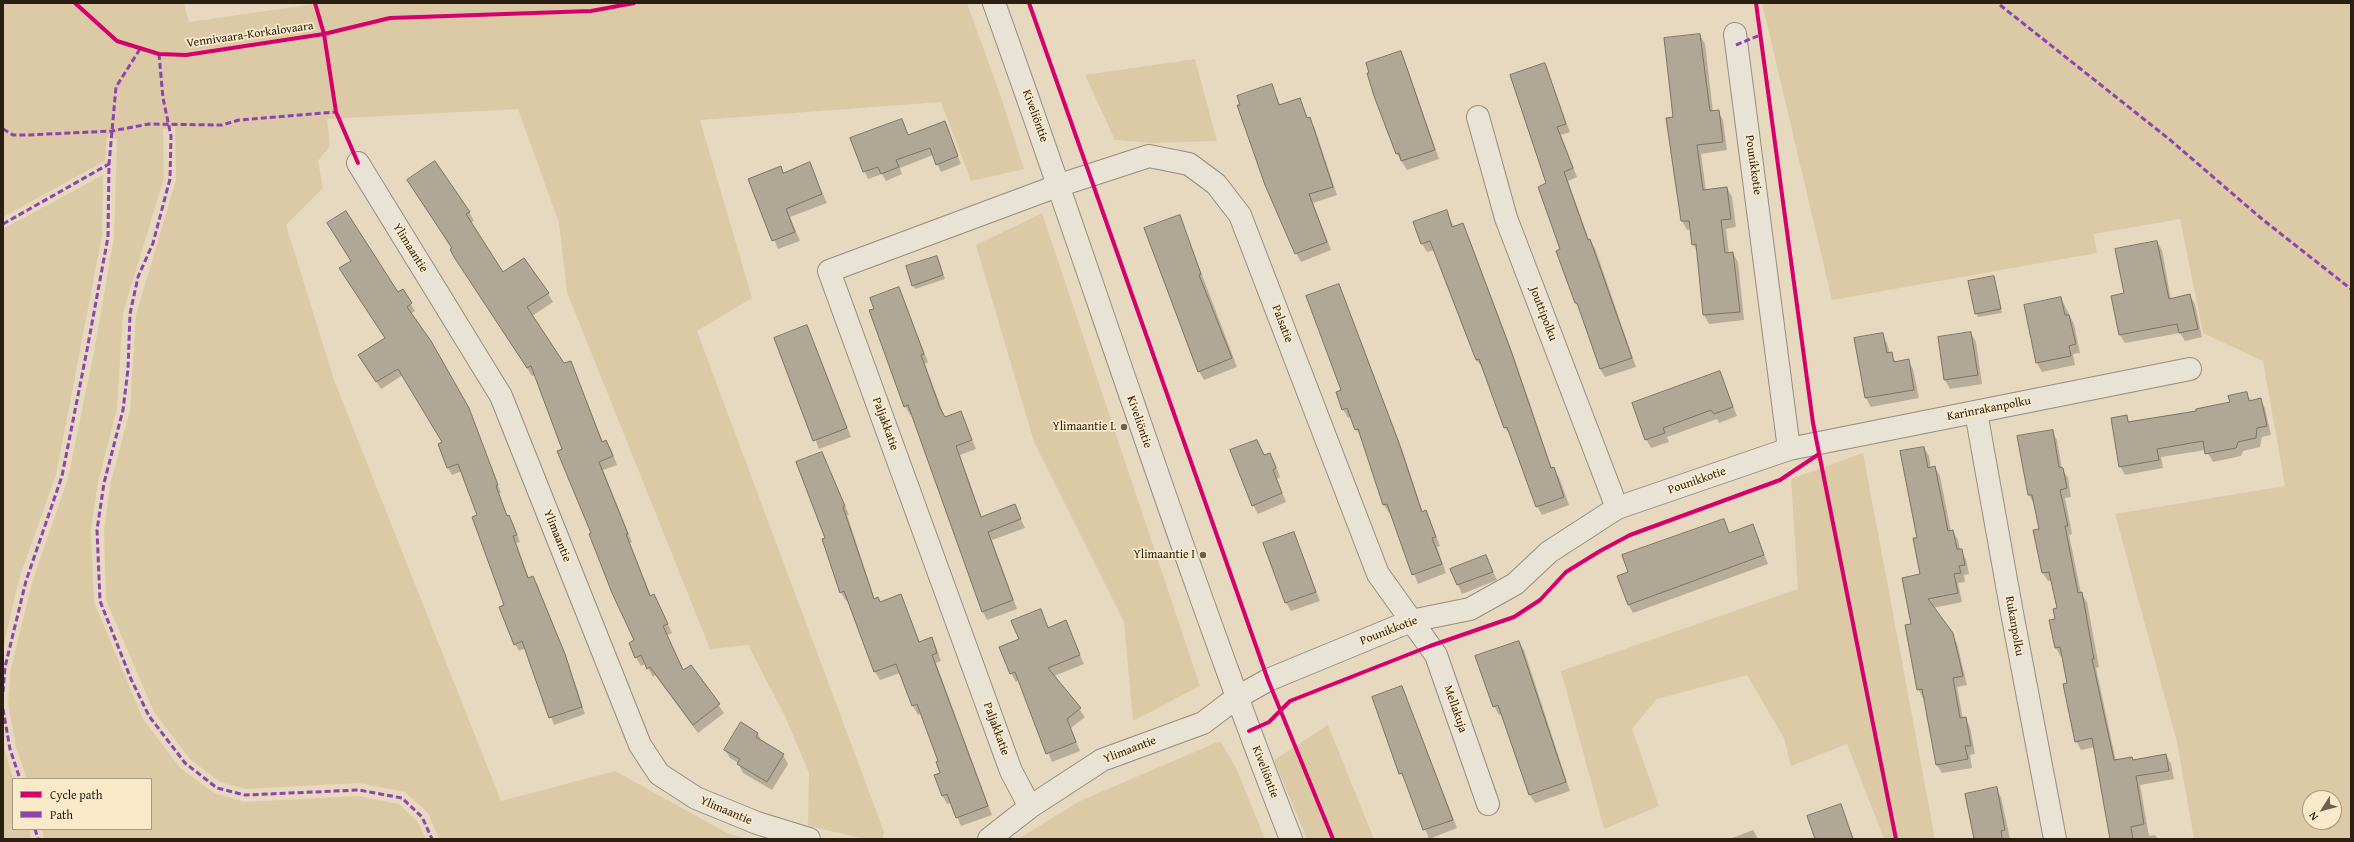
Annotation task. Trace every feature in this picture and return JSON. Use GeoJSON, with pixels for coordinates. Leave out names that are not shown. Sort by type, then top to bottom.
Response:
{"type":"FeatureCollection","features":[{"type":"Feature","properties":{"kind":"street","name":"Kiveliöntie"},"geometry":{"type":"LineString","coordinates":[[994,3],[1060,185],[1128,390],[1236,698],[1291,839]]}},
{"type":"Feature","properties":{"kind":"street","name":"Pounikkotie"},"geometry":{"type":"LineString","coordinates":[[1236,698],[1268,680],[1411,621],[1470,609],[1515,584],[1549,552],[1617,508],[1789,449],[1735,34]]}},
{"type":"Feature","properties":{"kind":"street","name":"Jouttipolku"},"geometry":{"type":"LineString","coordinates":[[1478,117],[1506,218],[1617,508]]}},
{"type":"Feature","properties":{"kind":"street","name":"Palsatie"},"geometry":{"type":"LineString","coordinates":[[1060,185],[1149,156],[1189,164],[1216,184],[1240,215],[1378,574],[1411,621]]}},
{"type":"Feature","properties":{"kind":"street","name":"Ylimaantie"},"geometry":{"type":"LineString","coordinates":[[358,163],[501,396],[640,745],[659,774],[696,798],[757,823],[809,839]]}},
{"type":"Feature","properties":{"kind":"street","name":"Paljakkatie"},"geometry":{"type":"LineString","coordinates":[[1030,807],[1011,771],[829,271],[1060,185]]}},
{"type":"Feature","properties":{"kind":"street","name":"Karinrakanpolku"},"geometry":{"type":"LineString","coordinates":[[1789,449],[2190,369]]}},
{"type":"Feature","properties":{"kind":"street","name":"Rukanpolku"},"geometry":{"type":"LineString","coordinates":[[1976,412],[2055,839]]}},
{"type":"Feature","properties":{"kind":"street","name":"Mellakuja"},"geometry":{"type":"LineString","coordinates":[[1411,621],[1436,654],[1488,804]]}},
{"type":"Feature","properties":{"kind":"street","name":"Ylimaantie"},"geometry":{"type":"LineString","coordinates":[[989,839],[1030,807],[1102,760],[1203,723],[1236,698]]}},
{"type":"Feature","properties":{"kind":"shaded area"},"geometry":{"type":"Polygon","coordinates":[[[3,3],[184,3],[189,22],[321,3],[967,3],[1001,97],[1024,169],[971,181],[941,102],[700,120],[752,298],[697,331],[884,832],[882,839],[866,839],[808,826],[809,773],[785,716],[748,645],[710,649],[567,292],[559,223],[518,109],[327,119],[330,146],[318,161],[323,188],[286,225],[334,380],[501,801],[615,771],[727,833],[746,839],[439,839],[428,813],[405,792],[359,783],[246,789],[220,782],[190,759],[154,712],[106,600],[104,531],[110,485],[130,411],[136,315],[176,180],[175,127],[163,129],[164,178],[123,313],[117,409],[98,482],[91,530],[94,602],[143,719],[180,768],[214,793],[245,802],[358,796],[399,804],[417,821],[426,839],[44,839],[42,830],[152,830],[152,778],[27,778],[16,747],[8,703],[11,668],[32,583],[68,478],[94,352],[114,237],[117,139],[107,137],[105,161],[3,217],[3,3]]]}},
{"type":"Feature","properties":{"kind":"shaded area"},"geometry":{"type":"Polygon","coordinates":[[[1762,3],[2351,3],[2351,839],[2194,839],[2177,742],[2115,514],[2285,486],[2263,361],[2203,333],[2180,219],[2094,234],[2097,253],[1832,300],[1762,3]]]}},
{"type":"Feature","properties":{"kind":"shaded area"},"geometry":{"type":"Polygon","coordinates":[[[1195,59],[1217,141],[1152,143],[1115,140],[1085,75],[1195,59]]]}},
{"type":"Feature","properties":{"kind":"shaded area"},"geometry":{"type":"Polygon","coordinates":[[[103,175],[102,236],[56,475],[19,579],[3,648],[3,229],[103,175]]]}},
{"type":"Feature","properties":{"kind":"shaded area"},"geometry":{"type":"Polygon","coordinates":[[[1042,213],[1200,686],[1133,721],[1124,622],[1034,442],[976,245],[1042,213]]]}},
{"type":"Feature","properties":{"kind":"shaded area"},"geometry":{"type":"Polygon","coordinates":[[[1863,453],[1935,839],[1884,839],[1847,744],[1791,766],[1784,738],[1747,675],[1657,699],[1632,729],[1659,806],[1604,829],[1561,671],[1798,589],[1791,479],[1863,453]]]}},
{"type":"Feature","properties":{"kind":"shaded area"},"geometry":{"type":"Polygon","coordinates":[[[1328,725],[1374,839],[1307,839],[1274,760],[1328,725]]]}},
{"type":"Feature","properties":{"kind":"shaded area"},"geometry":{"type":"Polygon","coordinates":[[[1220,741],[1236,768],[1265,839],[1018,839],[1080,801],[1220,741]]]}},
{"type":"Feature","properties":{"kind":"shaded area"},"geometry":{"type":"Polygon","coordinates":[[[3,744],[13,778],[12,830],[29,830],[31,839],[3,839],[3,744]]]}},
{"type":"Feature","properties":{"kind":"building"},"geometry":{"type":"Polygon","coordinates":[[[1700,34],[1710,111],[1719,110],[1723,142],[1697,145],[1703,190],[1727,187],[1731,219],[1721,220],[1725,253],[1733,252],[1740,312],[1703,315],[1696,244],[1692,245],[1689,221],[1681,221],[1666,118],[1673,117],[1664,38],[1700,34]]]}},
{"type":"Feature","properties":{"kind":"building"},"geometry":{"type":"Polygon","coordinates":[[[1401,51],[1435,150],[1401,161],[1399,153],[1396,154],[1374,96],[1367,73],[1369,73],[1366,63],[1401,51]]]}},
{"type":"Feature","properties":{"kind":"building"},"geometry":{"type":"Polygon","coordinates":[[[1545,63],[1566,124],[1557,127],[1573,168],[1564,172],[1588,240],[1590,239],[1632,358],[1600,369],[1577,303],[1575,303],[1556,251],[1560,249],[1538,187],[1546,183],[1510,75],[1545,63]]]}},
{"type":"Feature","properties":{"kind":"building"},"geometry":{"type":"Polygon","coordinates":[[[1272,84],[1279,105],[1300,98],[1307,118],[1310,117],[1333,187],[1309,194],[1327,242],[1295,254],[1265,185],[1237,105],[1240,105],[1237,96],[1272,84]]]}},
{"type":"Feature","properties":{"kind":"building"},"geometry":{"type":"Polygon","coordinates":[[[902,119],[908,135],[945,121],[958,156],[936,165],[930,148],[896,160],[899,167],[881,174],[878,167],[863,172],[850,138],[902,119]]]}},
{"type":"Feature","properties":{"kind":"building"},"geometry":{"type":"Polygon","coordinates":[[[435,161],[470,212],[466,214],[503,272],[524,258],[549,293],[527,307],[564,363],[571,361],[602,442],[606,440],[613,456],[599,462],[628,534],[626,534],[650,596],[654,594],[668,624],[663,626],[683,670],[691,665],[720,704],[693,725],[650,667],[647,669],[641,655],[635,658],[629,643],[634,640],[612,593],[589,534],[591,533],[557,451],[562,449],[531,366],[527,368],[454,257],[450,249],[452,248],[407,180],[435,161]]]}},
{"type":"Feature","properties":{"kind":"building"},"geometry":{"type":"Polygon","coordinates":[[[810,162],[822,194],[786,209],[795,232],[772,241],[748,179],[781,166],[783,173],[810,162]]]}},
{"type":"Feature","properties":{"kind":"building"},"geometry":{"type":"Polygon","coordinates":[[[1447,210],[1452,227],[1463,223],[1510,348],[1551,468],[1554,467],[1564,497],[1536,507],[1507,427],[1504,428],[1479,359],[1476,360],[1430,241],[1421,244],[1413,222],[1447,210]]]}},
{"type":"Feature","properties":{"kind":"building"},"geometry":{"type":"Polygon","coordinates":[[[346,211],[398,292],[403,289],[412,303],[407,307],[431,341],[469,408],[498,485],[496,486],[507,516],[509,515],[517,535],[513,536],[528,578],[533,576],[565,654],[582,707],[549,718],[522,641],[514,645],[499,607],[504,605],[472,517],[477,515],[458,464],[447,468],[438,444],[442,442],[398,369],[376,382],[358,355],[385,338],[339,268],[351,261],[327,223],[346,211]]]}},
{"type":"Feature","properties":{"kind":"building"},"geometry":{"type":"Polygon","coordinates":[[[1180,215],[1201,274],[1199,275],[1232,358],[1198,372],[1144,228],[1180,215]]]}},
{"type":"Feature","properties":{"kind":"building"},"geometry":{"type":"Polygon","coordinates":[[[2157,241],[2169,299],[2190,294],[2198,329],[2179,333],[2177,324],[2119,335],[2111,296],[2124,293],[2115,249],[2157,241]]]}},
{"type":"Feature","properties":{"kind":"building"},"geometry":{"type":"Polygon","coordinates":[[[937,256],[943,275],[912,286],[906,266],[937,256]]]}},
{"type":"Feature","properties":{"kind":"building"},"geometry":{"type":"Polygon","coordinates":[[[1994,276],[2001,309],[1975,314],[1968,281],[1994,276]]]}},
{"type":"Feature","properties":{"kind":"building"},"geometry":{"type":"Polygon","coordinates":[[[1339,284],[1399,443],[1422,512],[1426,510],[1436,537],[1432,538],[1442,564],[1412,575],[1387,504],[1383,505],[1358,429],[1355,430],[1347,408],[1342,410],[1336,392],[1341,390],[1306,296],[1339,284]]]}},
{"type":"Feature","properties":{"kind":"building"},"geometry":{"type":"Polygon","coordinates":[[[899,287],[924,354],[921,355],[940,408],[945,417],[961,411],[972,440],[956,446],[981,517],[1015,504],[1021,519],[988,532],[1013,600],[982,612],[908,405],[904,407],[869,310],[874,309],[870,298],[899,287]]]}},
{"type":"Feature","properties":{"kind":"building"},"geometry":{"type":"Polygon","coordinates":[[[2061,297],[2065,315],[2069,315],[2076,344],[2069,346],[2071,356],[2036,363],[2024,305],[2061,297]]]}},
{"type":"Feature","properties":{"kind":"building"},"geometry":{"type":"Polygon","coordinates":[[[807,325],[847,428],[813,441],[774,338],[807,325]]]}},
{"type":"Feature","properties":{"kind":"building"},"geometry":{"type":"Polygon","coordinates":[[[1971,332],[1978,375],[1944,380],[1938,337],[1971,332]]]}},
{"type":"Feature","properties":{"kind":"building"},"geometry":{"type":"Polygon","coordinates":[[[1883,333],[1887,353],[1892,352],[1894,362],[1909,359],[1914,390],[1865,398],[1854,338],[1883,333]]]}},
{"type":"Feature","properties":{"kind":"building"},"geometry":{"type":"Polygon","coordinates":[[[1720,371],[1733,407],[1714,414],[1711,410],[1663,428],[1665,433],[1645,440],[1632,403],[1720,371]]]}},
{"type":"Feature","properties":{"kind":"building"},"geometry":{"type":"Polygon","coordinates":[[[2247,392],[2249,401],[2261,398],[2267,426],[2257,428],[2256,438],[2238,442],[2236,448],[2205,454],[2203,441],[2157,449],[2159,460],[2119,467],[2111,418],[2127,415],[2128,422],[2196,411],[2196,409],[2230,402],[2228,396],[2247,392]]]}},
{"type":"Feature","properties":{"kind":"building"},"geometry":{"type":"Polygon","coordinates":[[[2053,430],[2059,467],[2063,468],[2067,488],[2060,490],[2068,526],[2065,526],[2078,593],[2082,592],[2094,659],[2092,659],[2114,760],[2132,757],[2133,760],[2166,754],[2169,771],[2136,776],[2144,824],[2131,827],[2133,839],[2110,839],[2092,738],[2075,742],[2063,684],[2067,683],[2060,647],[2055,648],[2049,620],[2055,619],[2053,609],[2057,608],[2049,572],[2042,573],[2033,530],[2039,529],[2032,495],[2028,495],[2017,436],[2053,430]]]}},
{"type":"Feature","properties":{"kind":"building"},"geometry":{"type":"Polygon","coordinates":[[[1257,440],[1264,455],[1270,453],[1276,468],[1273,470],[1282,493],[1252,506],[1230,450],[1257,440]]]}},
{"type":"Feature","properties":{"kind":"building"},"geometry":{"type":"Polygon","coordinates":[[[1924,447],[1928,468],[1935,466],[1948,531],[1953,530],[1957,549],[1962,549],[1965,565],[1959,566],[1961,573],[1954,574],[1958,593],[1928,599],[1953,633],[1963,676],[1953,678],[1960,718],[1966,717],[1971,746],[1965,746],[1968,759],[1936,765],[1922,689],[1917,690],[1905,625],[1911,624],[1902,578],[1920,574],[1913,538],[1917,538],[1900,451],[1924,447]]]}},
{"type":"Feature","properties":{"kind":"building"},"geometry":{"type":"Polygon","coordinates":[[[822,452],[845,506],[843,507],[874,599],[878,597],[880,602],[901,594],[919,642],[932,637],[937,653],[932,655],[988,806],[956,818],[947,794],[942,796],[934,775],[940,773],[936,762],[938,761],[917,704],[912,706],[896,664],[874,672],[844,591],[840,593],[822,539],[825,538],[796,462],[822,452]]]}},
{"type":"Feature","properties":{"kind":"building"},"geometry":{"type":"Polygon","coordinates":[[[1724,519],[1729,533],[1753,524],[1764,555],[1628,605],[1617,576],[1628,572],[1622,555],[1724,519]]]}},
{"type":"Feature","properties":{"kind":"building"},"geometry":{"type":"Polygon","coordinates":[[[1294,532],[1316,592],[1285,603],[1263,543],[1294,532]]]}},
{"type":"Feature","properties":{"kind":"building"},"geometry":{"type":"Polygon","coordinates":[[[1486,555],[1493,572],[1457,585],[1450,569],[1486,555]]]}},
{"type":"Feature","properties":{"kind":"building"},"geometry":{"type":"Polygon","coordinates":[[[1041,609],[1048,628],[1066,620],[1080,655],[1048,668],[1081,708],[1067,719],[1076,742],[1046,754],[1015,672],[1010,674],[999,647],[1019,639],[1011,621],[1041,609]]]}},
{"type":"Feature","properties":{"kind":"building"},"geometry":{"type":"Polygon","coordinates":[[[1519,641],[1566,782],[1529,795],[1498,705],[1493,707],[1475,656],[1519,641]]]}},
{"type":"Feature","properties":{"kind":"building"},"geometry":{"type":"Polygon","coordinates":[[[1402,686],[1453,820],[1423,830],[1402,773],[1399,774],[1372,697],[1402,686]]]}},
{"type":"Feature","properties":{"kind":"building"},"geometry":{"type":"Polygon","coordinates":[[[741,722],[758,733],[756,737],[784,754],[767,782],[737,764],[740,759],[724,750],[741,722]]]}},
{"type":"Feature","properties":{"kind":"building"},"geometry":{"type":"Polygon","coordinates":[[[1997,787],[2005,830],[2001,831],[2002,839],[1974,839],[1965,794],[1997,787]]]}},
{"type":"Feature","properties":{"kind":"building"},"geometry":{"type":"Polygon","coordinates":[[[1841,804],[1853,839],[1815,839],[1807,816],[1841,804]]]}},
{"type":"Feature","properties":{"kind":"marked path"},"geometry":{"type":"LineString","coordinates":[[2000,5],[2169,139],[2262,219],[2351,289]]}},
{"type":"Feature","properties":{"kind":"marked path"},"geometry":{"type":"LineString","coordinates":[[1736,45],[1760,35]]}},
{"type":"Feature","properties":{"kind":"marked path"},"geometry":{"type":"LineString","coordinates":[[3,692],[5,667],[26,581],[62,476],[87,350],[108,237],[109,164],[116,87],[140,49]]}},
{"type":"Feature","properties":{"kind":"marked path"},"geometry":{"type":"LineString","coordinates":[[159,54],[163,98],[171,136],[170,179],[153,243],[138,277],[130,314],[128,369],[123,410],[104,483],[97,530],[100,601],[131,679],[149,716],[185,763],[217,788],[245,795],[359,790],[402,798],[422,817],[432,839]]}},
{"type":"Feature","properties":{"kind":"marked path"},"geometry":{"type":"LineString","coordinates":[[3,129],[13,135],[112,131],[149,124],[222,125],[239,120],[336,112]]}},
{"type":"Feature","properties":{"kind":"marked path"},"geometry":{"type":"LineString","coordinates":[[3,224],[109,164]]}},
{"type":"Feature","properties":{"kind":"marked path"},"geometry":{"type":"LineString","coordinates":[[3,709],[10,749],[20,778]]}},
{"type":"Feature","properties":{"kind":"marked path"},"geometry":{"type":"LineString","coordinates":[[35,830],[38,839]]}},
{"type":"Feature","properties":{"kind":"cycle path","name":"Vennivaara-Korkalovaara"},"geometry":{"type":"LineString","coordinates":[[75,3],[117,41],[159,54],[186,55],[324,34],[390,18],[591,11],[634,3]]}},
{"type":"Feature","properties":{"kind":"cycle path","name":"Vennivaara-Korkalovaara"},"geometry":{"type":"LineString","coordinates":[[315,3],[324,34],[336,112],[358,163]]}},
{"type":"Feature","properties":{"kind":"cycle path"},"geometry":{"type":"LineString","coordinates":[[1029,3],[1268,680],[1333,839]]}},
{"type":"Feature","properties":{"kind":"cycle path"},"geometry":{"type":"LineString","coordinates":[[1756,3],[1813,423],[1896,839]]}},
{"type":"Feature","properties":{"kind":"cycle path"},"geometry":{"type":"LineString","coordinates":[[1249,731],[1269,722],[1290,701],[1430,646],[1514,617],[1540,600],[1566,572],[1600,551],[1630,535],[1780,480],[1819,454]]}},
{"type":"Feature","properties":{"kind":"place","name":"Ylimaantie L"},"geometry":{"type":"Point","coordinates":[1124,427]}},
{"type":"Feature","properties":{"kind":"place","name":"Ylimaantie I"},"geometry":{"type":"Point","coordinates":[1203,555]}}]}
